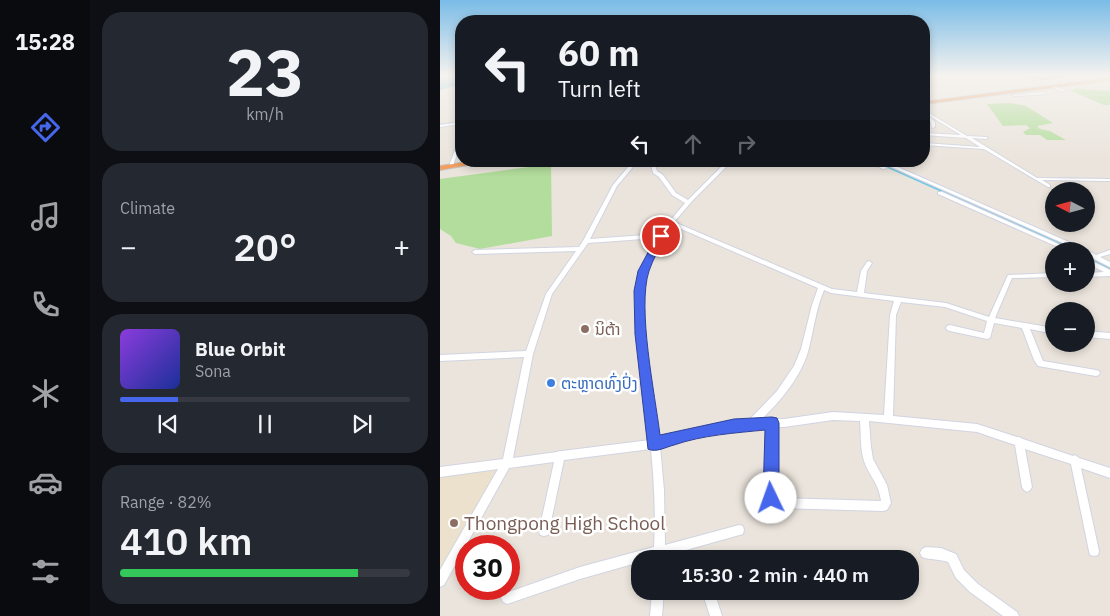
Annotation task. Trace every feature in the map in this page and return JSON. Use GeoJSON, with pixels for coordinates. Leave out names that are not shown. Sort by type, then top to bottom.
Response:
{"type":"FeatureCollection","features":[{"type":"Feature","properties":{"kind":"highway"},"geometry":{"type":"LineString","coordinates":[[441,167],[455,164]]}},
{"type":"Feature","properties":{"kind":"highway"},"geometry":{"type":"LineString","coordinates":[[451,165],[455,165]]}},
{"type":"Feature","properties":{"kind":"street"},"geometry":{"type":"LineString","coordinates":[[930,115],[968,136],[1045,184]]}},
{"type":"Feature","properties":{"kind":"street"},"geometry":{"type":"LineString","coordinates":[[930,119],[933,122],[932,127]]}},
{"type":"Feature","properties":{"kind":"street"},"geometry":{"type":"LineString","coordinates":[[440,125],[455,123]]}},
{"type":"Feature","properties":{"kind":"street"},"geometry":{"type":"LineString","coordinates":[[930,134],[986,138]]}},
{"type":"Feature","properties":{"kind":"street"},"geometry":{"type":"LineString","coordinates":[[930,144],[986,148]]}},
{"type":"Feature","properties":{"kind":"street"},"geometry":{"type":"LineString","coordinates":[[451,165],[455,154]]}},
{"type":"Feature","properties":{"kind":"street"},"geometry":{"type":"LineString","coordinates":[[440,581],[507,462],[529,354],[549,294],[586,241],[612,188],[631,167]]}},
{"type":"Feature","properties":{"kind":"street"},"geometry":{"type":"LineString","coordinates":[[653,167],[655,172],[661,176],[674,194],[688,202]]}},
{"type":"Feature","properties":{"kind":"street"},"geometry":{"type":"LineString","coordinates":[[660,550],[660,524],[653,444],[641,334],[640,291],[644,271],[669,222],[724,167]]}},
{"type":"Feature","properties":{"kind":"street"},"geometry":{"type":"LineString","coordinates":[[882,167],[1051,242]]}},
{"type":"Feature","properties":{"kind":"street"},"geometry":{"type":"LineString","coordinates":[[894,167],[1062,242]]}},
{"type":"Feature","properties":{"kind":"street"},"geometry":{"type":"LineString","coordinates":[[1037,179],[1110,180]]}},
{"type":"Feature","properties":{"kind":"street"},"geometry":{"type":"LineString","coordinates":[[669,222],[831,291],[946,305],[991,320],[1045,330]]}},
{"type":"Feature","properties":{"kind":"street"},"geometry":{"type":"LineString","coordinates":[[586,241],[661,236]]}},
{"type":"Feature","properties":{"kind":"street"},"geometry":{"type":"LineString","coordinates":[[475,252],[580,248]]}},
{"type":"Feature","properties":{"kind":"street"},"geometry":{"type":"LineString","coordinates":[[1095,257],[1110,252]]}},
{"type":"Feature","properties":{"kind":"street"},"geometry":{"type":"LineString","coordinates":[[1095,257],[1110,265]]}},
{"type":"Feature","properties":{"kind":"street"},"geometry":{"type":"LineString","coordinates":[[860,294],[864,271],[869,263]]}},
{"type":"Feature","properties":{"kind":"street"},"geometry":{"type":"LineString","coordinates":[[1095,265],[1110,274]]}},
{"type":"Feature","properties":{"kind":"street"},"geometry":{"type":"LineString","coordinates":[[1095,275],[1110,274]]}},
{"type":"Feature","properties":{"kind":"street"},"geometry":{"type":"LineString","coordinates":[[950,328],[987,336],[991,320],[1010,276],[1045,275]]}},
{"type":"Feature","properties":{"kind":"street"},"geometry":{"type":"LineString","coordinates":[[752,423],[787,385],[802,358],[811,314],[822,287]]}},
{"type":"Feature","properties":{"kind":"street"},"geometry":{"type":"LineString","coordinates":[[888,420],[893,315],[898,299]]}},
{"type":"Feature","properties":{"kind":"street"},"geometry":{"type":"LineString","coordinates":[[1025,327],[1041,364],[1096,372]]}},
{"type":"Feature","properties":{"kind":"street"},"geometry":{"type":"LineString","coordinates":[[1095,335],[1110,336]]}},
{"type":"Feature","properties":{"kind":"street"},"geometry":{"type":"LineString","coordinates":[[440,358],[529,354]]}},
{"type":"Feature","properties":{"kind":"street"},"geometry":{"type":"LineString","coordinates":[[440,472],[653,444],[679,436],[752,423],[772,423],[833,416],[864,417],[976,428],[1110,473]]}},
{"type":"Feature","properties":{"kind":"street"},"geometry":{"type":"LineString","coordinates":[[772,423],[770,490],[774,501],[778,503],[882,506],[886,503],[885,492],[883,484],[869,461],[864,417]]}},
{"type":"Feature","properties":{"kind":"street"},"geometry":{"type":"LineString","coordinates":[[1019,441],[1028,487]]}},
{"type":"Feature","properties":{"kind":"street"},"geometry":{"type":"LineString","coordinates":[[544,531],[560,455]]}},
{"type":"Feature","properties":{"kind":"street"},"geometry":{"type":"LineString","coordinates":[[1075,460],[1094,551]]}},
{"type":"Feature","properties":{"kind":"street"},"geometry":{"type":"LineString","coordinates":[[676,550],[739,530]]}},
{"type":"Feature","properties":{"kind":"street"},"geometry":{"type":"LineString","coordinates":[[926,553],[940,554],[952,558],[960,574],[974,588],[1013,616]]}},
{"type":"Feature","properties":{"kind":"street"},"geometry":{"type":"LineString","coordinates":[[520,594],[580,573],[631,562]]}},
{"type":"Feature","properties":{"kind":"street"},"geometry":{"type":"LineString","coordinates":[[656,616],[657,600]]}},
{"type":"Feature","properties":{"kind":"street"},"geometry":{"type":"LineString","coordinates":[[711,600],[716,616]]}},
{"type":"Feature","properties":{"kind":"shaded area","name":"Thongpong High School"},"geometry":{"type":"Polygon","coordinates":[[[500,468],[462,535],[455,535],[455,547],[440,573],[440,473],[500,468]]]}},
{"type":"Feature","properties":{"kind":"green space"},"geometry":{"type":"Polygon","coordinates":[[[987,104],[1015,104],[1026,106],[1053,123],[1037,126],[1040,129],[1050,131],[1066,140],[1047,140],[1040,135],[1026,135],[1023,132],[1030,128],[1026,125],[1003,126],[987,104]]]}},
{"type":"Feature","properties":{"kind":"green space"},"geometry":{"type":"Polygon","coordinates":[[[529,167],[551,167],[552,236],[480,249],[456,243],[451,236],[440,229],[440,179],[529,167]]]}},
{"type":"Feature","properties":{"kind":"waterway"},"geometry":{"type":"LineString","coordinates":[[440,125],[455,123]]}},
{"type":"Feature","properties":{"kind":"waterway"},"geometry":{"type":"LineString","coordinates":[[888,167],[1057,242]]}},
{"type":"Feature","properties":{"kind":"waterway"},"geometry":{"type":"LineString","coordinates":[[1095,261],[1110,269]]}},
{"type":"Feature","properties":{"kind":"place","name":"ນິຕ້າ"},"geometry":{"type":"Point","coordinates":[585,329]}},
{"type":"Feature","properties":{"kind":"place","name":"ຕະຫຼາດທົ່ງປົ່ງ"},"geometry":{"type":"Point","coordinates":[551,383]}},
{"type":"Feature","properties":{"kind":"place","name":"Thongpong High School"},"geometry":{"type":"Point","coordinates":[454,523]}},
{"type":"Feature","properties":{"kind":"route"},"geometry":{"type":"LineString","coordinates":[[661,236],[644,271],[640,291],[641,334],[647,373],[653,444],[679,436],[734,426],[752,423],[772,423],[771,498]]}}]}
